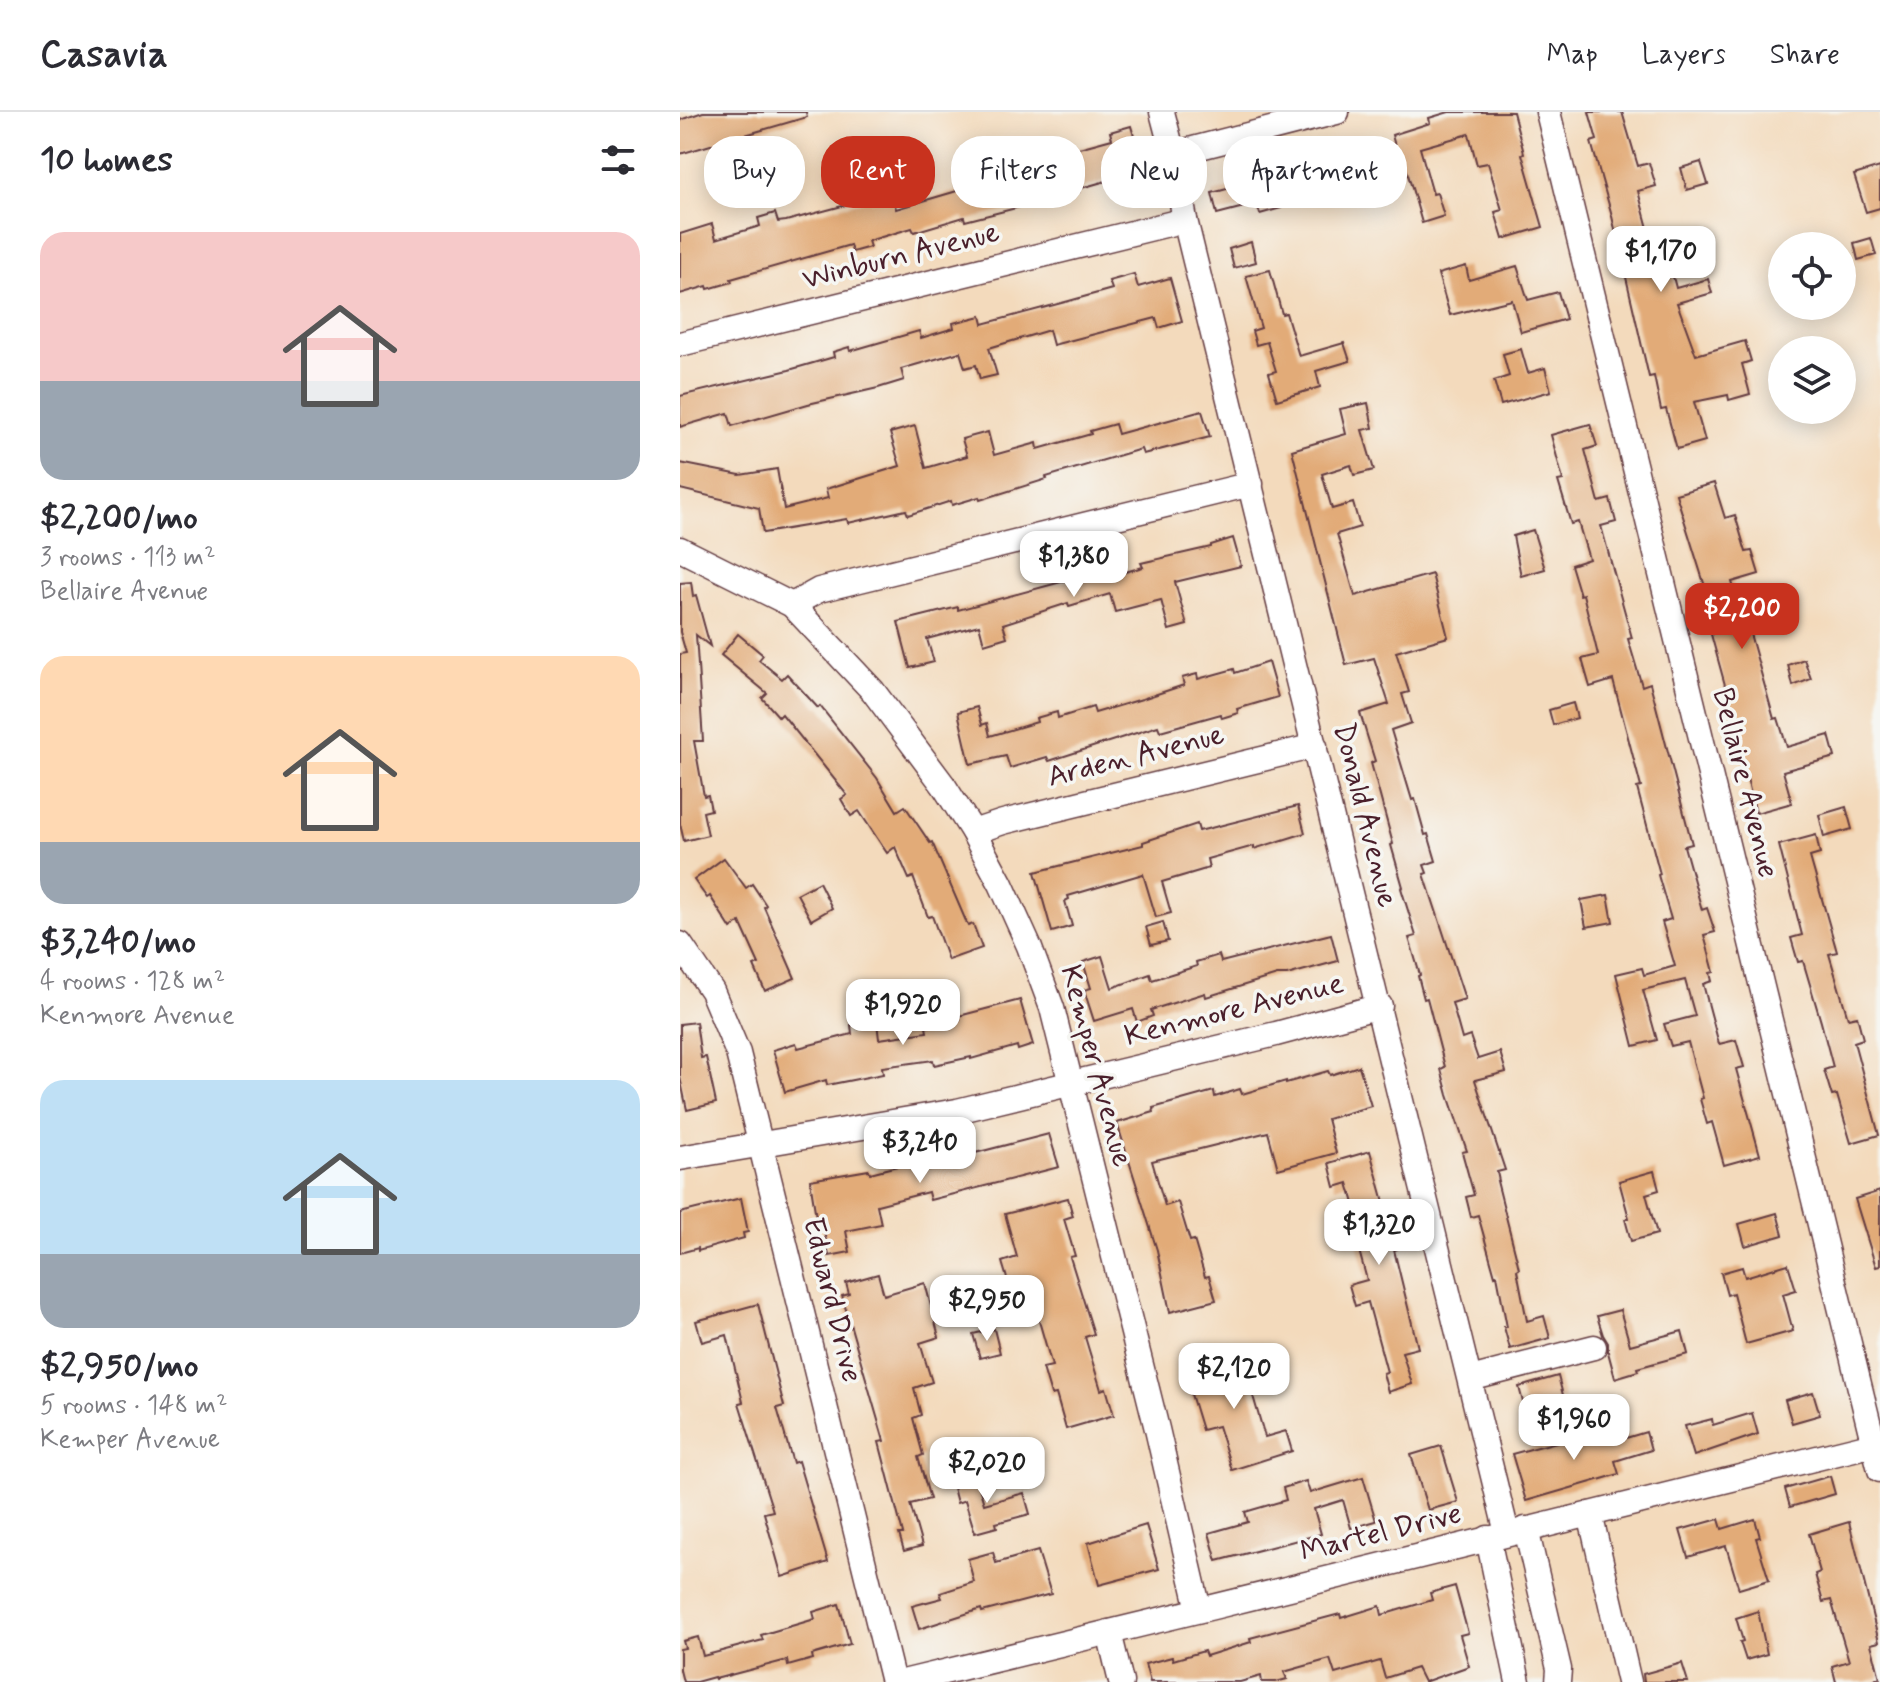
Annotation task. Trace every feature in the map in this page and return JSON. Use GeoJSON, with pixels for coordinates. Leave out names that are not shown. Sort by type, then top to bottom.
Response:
{"type":"FeatureCollection","features":[{"type":"Feature","properties":{"kind":"street","name":"Donald Avenue"},"geometry":{"type":"LineString","coordinates":[[1162,112],[1168,136]]}},
{"type":"Feature","properties":{"kind":"street"},"geometry":{"type":"LineString","coordinates":[[1207,145],[1337,112]]}},
{"type":"Feature","properties":{"kind":"street","name":"Bellaire Avenue"},"geometry":{"type":"LineString","coordinates":[[1548,112],[1880,1470]]}},
{"type":"Feature","properties":{"kind":"street","name":"Donald Avenue"},"geometry":{"type":"LineString","coordinates":[[1183,208],[1507,1534]]}},
{"type":"Feature","properties":{"kind":"street","name":"Winburn Avenue"},"geometry":{"type":"LineString","coordinates":[[680,344],[1185,220]]}},
{"type":"Feature","properties":{"kind":"street"},"geometry":{"type":"LineString","coordinates":[[680,549],[792,605],[819,590],[1251,484]]}},
{"type":"Feature","properties":{"kind":"street","name":"Kemper Avenue"},"geometry":{"type":"LineString","coordinates":[[792,605],[882,703],[944,786],[1001,884],[1029,946],[1052,1008],[1072,1084],[1199,1610]]}},
{"type":"Feature","properties":{"kind":"street","name":"Arden Avenue"},"geometry":{"type":"LineString","coordinates":[[973,832],[1315,746]]}},
{"type":"Feature","properties":{"kind":"street","name":"Edward Drive"},"geometry":{"type":"LineString","coordinates":[[680,944],[712,991],[731,1032],[893,1682]]}},
{"type":"Feature","properties":{"kind":"street","name":"Kenmore Avenue"},"geometry":{"type":"LineString","coordinates":[[680,1158],[957,1111],[1380,1006]]}},
{"type":"Feature","properties":{"kind":"street"},"geometry":{"type":"LineString","coordinates":[[1470,1379],[1594,1347]]}},
{"type":"Feature","properties":{"kind":"street","name":"Martel Drive"},"geometry":{"type":"LineString","coordinates":[[903,1682],[1874,1444]]}},
{"type":"Feature","properties":{"kind":"street"},"geometry":{"type":"LineString","coordinates":[[1590,1514],[1629,1682]]}},
{"type":"Feature","properties":{"kind":"street"},"geometry":{"type":"LineString","coordinates":[[1507,1534],[1558,1676]]}},
{"type":"Feature","properties":{"kind":"street"},"geometry":{"type":"LineString","coordinates":[[1507,1534],[1518,1682]]}},
{"type":"Feature","properties":{"kind":"street"},"geometry":{"type":"LineString","coordinates":[[1109,1632],[1121,1682]]}},
{"type":"Feature","properties":{"kind":"building"},"geometry":{"type":"Polygon","coordinates":[[[703,112],[806,112],[807,117],[742,136],[704,136],[704,147],[680,154],[680,120],[703,112]]]}},
{"type":"Feature","properties":{"kind":"building"},"geometry":{"type":"Polygon","coordinates":[[[1449,112],[1513,112],[1543,227],[1503,239],[1495,212],[1502,210],[1488,163],[1477,165],[1469,134],[1420,148],[1433,194],[1437,193],[1444,216],[1422,223],[1407,171],[1407,136],[1392,135],[1430,123],[1429,118],[1449,112]]]}},
{"type":"Feature","properties":{"kind":"building"},"geometry":{"type":"Polygon","coordinates":[[[1589,112],[1622,112],[1638,166],[1649,163],[1656,186],[1638,191],[1660,273],[1671,269],[1676,288],[1708,279],[1712,293],[1677,303],[1696,355],[1745,341],[1751,361],[1742,364],[1750,394],[1729,400],[1728,395],[1694,402],[1705,441],[1677,449],[1666,409],[1661,410],[1654,376],[1649,377],[1611,212],[1591,142],[1597,140],[1589,112]]]}},
{"type":"Feature","properties":{"kind":"building"},"geometry":{"type":"Polygon","coordinates":[[[1131,126],[1134,136],[1111,136],[1110,132],[1131,126]]]}},
{"type":"Feature","properties":{"kind":"building"},"geometry":{"type":"Polygon","coordinates":[[[1101,142],[1101,182],[1085,187],[1085,146],[1101,142]]]}},
{"type":"Feature","properties":{"kind":"building"},"geometry":{"type":"Polygon","coordinates":[[[1701,162],[1708,184],[1687,190],[1681,168],[1701,162]]]}},
{"type":"Feature","properties":{"kind":"building"},"geometry":{"type":"Polygon","coordinates":[[[1880,167],[1880,208],[1866,212],[1854,175],[1880,167]]]}},
{"type":"Feature","properties":{"kind":"building"},"geometry":{"type":"Polygon","coordinates":[[[1223,190],[1223,208],[1240,208],[1217,214],[1212,193],[1223,190]]]}},
{"type":"Feature","properties":{"kind":"building"},"geometry":{"type":"Polygon","coordinates":[[[951,193],[951,208],[1016,208],[965,221],[964,217],[914,232],[912,228],[868,241],[870,247],[852,252],[850,245],[731,279],[732,282],[708,289],[707,286],[680,294],[680,234],[712,224],[716,239],[760,226],[758,218],[775,213],[778,222],[835,208],[935,208],[935,197],[951,193]]]}},
{"type":"Feature","properties":{"kind":"building"},"geometry":{"type":"Polygon","coordinates":[[[1258,208],[1281,208],[1260,214],[1258,208]]]}},
{"type":"Feature","properties":{"kind":"building"},"geometry":{"type":"Polygon","coordinates":[[[1871,238],[1876,255],[1858,260],[1856,242],[1871,238]]]}},
{"type":"Feature","properties":{"kind":"building"},"geometry":{"type":"Polygon","coordinates":[[[1251,242],[1256,262],[1234,268],[1229,249],[1251,242]]]}},
{"type":"Feature","properties":{"kind":"building"},"geometry":{"type":"Polygon","coordinates":[[[1466,266],[1469,280],[1517,266],[1528,300],[1558,292],[1566,319],[1521,332],[1512,300],[1450,315],[1438,274],[1466,266]]]}},
{"type":"Feature","properties":{"kind":"building"},"geometry":{"type":"Polygon","coordinates":[[[1270,270],[1282,314],[1286,313],[1299,356],[1344,343],[1350,361],[1316,371],[1320,387],[1277,400],[1269,373],[1276,371],[1267,342],[1256,345],[1252,331],[1261,328],[1246,276],[1270,270]]]}},
{"type":"Feature","properties":{"kind":"building"},"geometry":{"type":"Polygon","coordinates":[[[1134,274],[1138,287],[1170,278],[1182,321],[1159,328],[1156,318],[1053,345],[1049,330],[989,348],[997,375],[980,379],[976,365],[965,368],[960,352],[901,369],[904,380],[878,388],[732,426],[728,413],[680,427],[680,396],[834,357],[833,352],[849,347],[850,351],[919,331],[921,338],[954,328],[953,323],[981,316],[983,324],[1069,301],[1112,289],[1109,281],[1134,274]]]}},
{"type":"Feature","properties":{"kind":"building"},"geometry":{"type":"Polygon","coordinates":[[[1521,349],[1528,373],[1545,368],[1551,391],[1501,405],[1494,381],[1509,376],[1503,354],[1521,349]]]}},
{"type":"Feature","properties":{"kind":"building"},"geometry":{"type":"Polygon","coordinates":[[[1368,403],[1373,428],[1362,430],[1374,470],[1354,475],[1351,465],[1322,474],[1332,509],[1353,503],[1360,527],[1337,534],[1355,596],[1432,574],[1448,637],[1396,652],[1409,692],[1402,694],[1411,723],[1391,730],[1412,800],[1415,799],[1436,861],[1424,865],[1427,873],[1424,874],[1465,999],[1452,1003],[1462,1039],[1470,1036],[1478,1059],[1500,1052],[1506,1072],[1475,1080],[1505,1170],[1497,1172],[1497,1181],[1519,1269],[1527,1321],[1544,1316],[1550,1338],[1510,1349],[1497,1275],[1478,1215],[1471,1217],[1466,1197],[1474,1195],[1462,1152],[1467,1151],[1448,1095],[1441,1069],[1445,1067],[1418,976],[1409,938],[1416,936],[1401,888],[1393,844],[1371,763],[1375,761],[1360,713],[1389,704],[1374,658],[1346,665],[1292,450],[1346,434],[1340,409],[1368,403]]]}},
{"type":"Feature","properties":{"kind":"building"},"geometry":{"type":"Polygon","coordinates":[[[1202,411],[1210,437],[1143,454],[1141,449],[980,500],[979,497],[952,505],[951,501],[908,515],[906,510],[848,523],[847,519],[763,533],[759,508],[680,489],[680,463],[740,475],[777,469],[784,509],[828,498],[826,489],[900,466],[890,433],[915,426],[926,468],[967,456],[962,439],[988,432],[994,455],[1037,443],[1038,449],[1115,424],[1118,434],[1202,411]]]}},
{"type":"Feature","properties":{"kind":"building"},"geometry":{"type":"Polygon","coordinates":[[[1590,424],[1597,446],[1585,450],[1599,502],[1610,499],[1616,522],[1601,526],[1632,638],[1628,639],[1642,686],[1650,683],[1692,844],[1684,846],[1702,910],[1707,908],[1715,932],[1704,935],[1714,972],[1710,973],[1712,981],[1703,984],[1719,1044],[1736,1040],[1744,1067],[1736,1069],[1760,1155],[1724,1165],[1712,1122],[1707,1124],[1688,1042],[1671,1046],[1664,1024],[1695,1016],[1685,980],[1643,990],[1657,1040],[1634,1046],[1616,974],[1642,968],[1644,975],[1675,966],[1662,922],[1671,919],[1613,680],[1590,687],[1582,659],[1598,655],[1583,594],[1580,595],[1571,565],[1589,559],[1578,522],[1571,524],[1558,481],[1563,480],[1551,435],[1590,424]]]}},
{"type":"Feature","properties":{"kind":"building"},"geometry":{"type":"Polygon","coordinates":[[[1714,483],[1725,518],[1735,515],[1746,552],[1752,551],[1759,574],[1732,582],[1774,719],[1778,718],[1787,747],[1829,735],[1835,757],[1783,771],[1792,803],[1756,813],[1738,744],[1741,743],[1701,598],[1708,596],[1676,494],[1714,483]]]}},
{"type":"Feature","properties":{"kind":"building"},"geometry":{"type":"Polygon","coordinates":[[[1533,530],[1545,569],[1521,576],[1513,536],[1533,530]]]}},
{"type":"Feature","properties":{"kind":"building"},"geometry":{"type":"Polygon","coordinates":[[[1233,538],[1241,566],[1175,582],[1187,625],[1169,630],[1161,600],[1115,612],[1110,594],[1069,606],[1068,603],[1003,624],[1007,637],[984,644],[979,625],[927,639],[934,662],[910,668],[898,622],[958,607],[958,610],[1098,572],[1100,579],[1143,567],[1141,563],[1211,547],[1233,538]]]}},
{"type":"Feature","properties":{"kind":"building"},"geometry":{"type":"Polygon","coordinates":[[[691,582],[710,646],[696,635],[703,741],[694,741],[704,796],[708,795],[711,810],[703,812],[708,835],[684,841],[680,824],[680,654],[686,653],[680,632],[680,583],[691,582]]]}},
{"type":"Feature","properties":{"kind":"building"},"geometry":{"type":"Polygon","coordinates":[[[1786,590],[1791,609],[1775,614],[1770,594],[1786,590]]]}},
{"type":"Feature","properties":{"kind":"building"},"geometry":{"type":"Polygon","coordinates":[[[738,634],[763,655],[759,660],[782,679],[787,674],[818,708],[820,706],[877,778],[897,811],[905,806],[932,842],[968,926],[973,924],[982,948],[948,960],[932,916],[928,917],[913,877],[909,879],[895,847],[887,853],[859,811],[851,816],[841,799],[847,795],[782,714],[779,717],[762,698],[767,693],[721,655],[738,634]]]}},
{"type":"Feature","properties":{"kind":"building"},"geometry":{"type":"Polygon","coordinates":[[[1804,659],[1811,679],[1793,686],[1788,665],[1804,659]]]}},
{"type":"Feature","properties":{"kind":"building"},"geometry":{"type":"Polygon","coordinates":[[[1268,662],[1278,697],[1237,709],[1238,713],[1222,718],[1221,714],[1160,731],[1158,726],[1049,761],[1047,757],[1010,768],[1006,756],[970,764],[958,712],[977,707],[982,725],[987,723],[990,736],[1037,722],[1036,718],[1057,712],[1058,718],[1093,707],[1095,713],[1142,699],[1184,685],[1182,678],[1197,674],[1198,679],[1234,669],[1235,673],[1268,662]]]}},
{"type":"Feature","properties":{"kind":"building"},"geometry":{"type":"Polygon","coordinates":[[[1573,703],[1577,718],[1553,725],[1549,710],[1573,703]]]}},
{"type":"Feature","properties":{"kind":"building"},"geometry":{"type":"Polygon","coordinates":[[[1298,806],[1305,833],[1207,859],[1209,868],[1162,882],[1171,913],[1156,917],[1143,874],[1068,896],[1069,899],[1065,901],[1072,926],[1052,932],[1035,872],[1143,845],[1143,842],[1197,824],[1199,831],[1298,806]]]}},
{"type":"Feature","properties":{"kind":"building"},"geometry":{"type":"Polygon","coordinates":[[[1846,807],[1852,829],[1824,837],[1819,815],[1846,807]]]}},
{"type":"Feature","properties":{"kind":"building"},"geometry":{"type":"Polygon","coordinates":[[[1816,835],[1820,854],[1810,857],[1837,952],[1829,954],[1848,1018],[1857,1016],[1863,1039],[1854,1042],[1879,1135],[1851,1143],[1837,1095],[1832,1096],[1824,1070],[1833,1067],[1803,961],[1798,962],[1791,938],[1802,935],[1779,845],[1816,835]]]}},
{"type":"Feature","properties":{"kind":"building"},"geometry":{"type":"Polygon","coordinates":[[[724,858],[746,888],[752,884],[766,905],[764,907],[795,978],[765,991],[754,966],[759,964],[740,922],[731,929],[710,896],[707,898],[694,880],[724,858]]]}},
{"type":"Feature","properties":{"kind":"building"},"geometry":{"type":"Polygon","coordinates":[[[819,882],[832,908],[811,920],[797,894],[819,882]]]}},
{"type":"Feature","properties":{"kind":"building"},"geometry":{"type":"Polygon","coordinates":[[[1608,895],[1613,922],[1586,927],[1581,900],[1608,895]]]}},
{"type":"Feature","properties":{"kind":"building"},"geometry":{"type":"Polygon","coordinates":[[[1163,922],[1168,941],[1151,945],[1146,927],[1163,922]]]}},
{"type":"Feature","properties":{"kind":"building"},"geometry":{"type":"Polygon","coordinates":[[[1331,934],[1338,961],[1277,975],[1206,997],[1205,993],[1151,1010],[1153,1016],[1137,1022],[1133,1009],[1094,1021],[1084,990],[1091,988],[1083,962],[1102,956],[1112,988],[1150,974],[1152,980],[1197,966],[1196,962],[1219,955],[1221,962],[1331,934]]]}},
{"type":"Feature","properties":{"kind":"building"},"geometry":{"type":"Polygon","coordinates":[[[1020,1000],[1033,1045],[934,1065],[933,1060],[882,1067],[883,1074],[827,1085],[826,1080],[785,1092],[773,1050],[796,1043],[798,1048],[852,1034],[851,1025],[877,1022],[879,1039],[927,1032],[926,1027],[960,1020],[959,1016],[1020,1000]]]}},
{"type":"Feature","properties":{"kind":"building"},"geometry":{"type":"Polygon","coordinates":[[[696,1022],[701,1058],[706,1057],[716,1103],[687,1110],[680,1077],[680,1024],[696,1022]]]}},
{"type":"Feature","properties":{"kind":"building"},"geometry":{"type":"Polygon","coordinates":[[[1359,1066],[1371,1106],[1327,1119],[1336,1153],[1278,1169],[1268,1132],[1152,1161],[1165,1206],[1178,1202],[1190,1241],[1194,1240],[1205,1277],[1209,1276],[1216,1300],[1170,1312],[1157,1250],[1117,1123],[1154,1112],[1153,1108],[1214,1091],[1215,1097],[1240,1089],[1242,1094],[1286,1081],[1328,1071],[1330,1075],[1359,1066]]]}},
{"type":"Feature","properties":{"kind":"building"},"geometry":{"type":"Polygon","coordinates":[[[1049,1134],[1059,1167],[930,1200],[928,1192],[877,1205],[881,1224],[846,1231],[850,1252],[829,1256],[821,1216],[816,1217],[810,1180],[869,1170],[870,1173],[905,1164],[905,1167],[944,1161],[1049,1134]]]}},
{"type":"Feature","properties":{"kind":"building"},"geometry":{"type":"Polygon","coordinates":[[[1370,1151],[1397,1249],[1394,1250],[1418,1348],[1402,1352],[1412,1384],[1388,1392],[1383,1373],[1387,1372],[1368,1302],[1355,1306],[1349,1285],[1367,1280],[1355,1236],[1363,1234],[1348,1183],[1335,1187],[1329,1163],[1370,1151]]]}},
{"type":"Feature","properties":{"kind":"building"},"geometry":{"type":"Polygon","coordinates":[[[1654,1171],[1659,1190],[1646,1194],[1657,1234],[1631,1241],[1625,1219],[1629,1218],[1619,1181],[1654,1171]]]}},
{"type":"Feature","properties":{"kind":"building"},"geometry":{"type":"Polygon","coordinates":[[[1880,1191],[1880,1266],[1876,1267],[1855,1199],[1880,1191]]]}},
{"type":"Feature","properties":{"kind":"building"},"geometry":{"type":"Polygon","coordinates":[[[741,1198],[748,1232],[743,1233],[744,1238],[680,1253],[680,1213],[741,1198]]]}},
{"type":"Feature","properties":{"kind":"building"},"geometry":{"type":"Polygon","coordinates":[[[1068,1198],[1073,1216],[1064,1219],[1075,1256],[1070,1257],[1094,1334],[1085,1337],[1101,1390],[1106,1388],[1114,1415],[1066,1429],[1056,1394],[1051,1395],[1043,1368],[1052,1366],[1035,1307],[997,1319],[989,1291],[1009,1285],[1002,1262],[1017,1257],[1005,1214],[1068,1198]]]}},
{"type":"Feature","properties":{"kind":"building"},"geometry":{"type":"Polygon","coordinates":[[[1777,1213],[1783,1235],[1745,1246],[1739,1224],[1777,1213]]]}},
{"type":"Feature","properties":{"kind":"building"},"geometry":{"type":"Polygon","coordinates":[[[1788,1264],[1796,1290],[1783,1294],[1793,1331],[1746,1344],[1733,1293],[1727,1295],[1721,1273],[1742,1267],[1745,1277],[1788,1264]]]}},
{"type":"Feature","properties":{"kind":"building"},"geometry":{"type":"Polygon","coordinates":[[[878,1274],[884,1295],[925,1283],[939,1337],[920,1343],[932,1382],[914,1388],[921,1415],[913,1418],[923,1455],[918,1457],[930,1499],[910,1504],[922,1546],[904,1551],[899,1534],[903,1534],[879,1442],[884,1441],[842,1296],[849,1294],[846,1283],[878,1274]]]}},
{"type":"Feature","properties":{"kind":"building"},"geometry":{"type":"Polygon","coordinates":[[[758,1304],[784,1406],[777,1408],[793,1463],[798,1461],[828,1562],[782,1577],[764,1513],[773,1511],[739,1403],[743,1402],[727,1335],[702,1342],[696,1321],[758,1304]]]}},
{"type":"Feature","properties":{"kind":"building"},"geometry":{"type":"Polygon","coordinates":[[[1620,1310],[1630,1345],[1682,1331],[1688,1354],[1637,1368],[1638,1371],[1615,1378],[1608,1343],[1597,1316],[1620,1310]]]}},
{"type":"Feature","properties":{"kind":"building"},"geometry":{"type":"Polygon","coordinates":[[[994,1329],[1000,1353],[980,1358],[973,1334],[994,1329]]]}},
{"type":"Feature","properties":{"kind":"building"},"geometry":{"type":"Polygon","coordinates":[[[1216,1357],[1222,1375],[1263,1363],[1269,1384],[1251,1389],[1265,1437],[1286,1431],[1292,1451],[1232,1470],[1218,1426],[1202,1430],[1183,1368],[1216,1357]]]}},
{"type":"Feature","properties":{"kind":"building"},"geometry":{"type":"Polygon","coordinates":[[[1558,1376],[1564,1399],[1525,1410],[1519,1387],[1558,1376]]]}},
{"type":"Feature","properties":{"kind":"building"},"geometry":{"type":"Polygon","coordinates":[[[1813,1392],[1820,1415],[1792,1423],[1785,1400],[1813,1392]]]}},
{"type":"Feature","properties":{"kind":"building"},"geometry":{"type":"Polygon","coordinates":[[[1752,1413],[1758,1434],[1694,1456],[1685,1426],[1712,1419],[1713,1425],[1752,1413]]]}},
{"type":"Feature","properties":{"kind":"building"},"geometry":{"type":"Polygon","coordinates":[[[1612,1430],[1616,1441],[1646,1432],[1651,1450],[1615,1461],[1619,1474],[1526,1501],[1512,1454],[1612,1430]]]}},
{"type":"Feature","properties":{"kind":"building"},"geometry":{"type":"Polygon","coordinates":[[[1441,1446],[1458,1502],[1428,1510],[1411,1455],[1441,1446]]]}},
{"type":"Feature","properties":{"kind":"building"},"geometry":{"type":"Polygon","coordinates":[[[975,1473],[984,1504],[1024,1493],[1030,1514],[996,1523],[997,1527],[975,1533],[965,1500],[957,1503],[951,1480],[975,1473]]]}},
{"type":"Feature","properties":{"kind":"building"},"geometry":{"type":"Polygon","coordinates":[[[1830,1476],[1835,1494],[1790,1507],[1785,1489],[1830,1476]]]}},
{"type":"Feature","properties":{"kind":"building"},"geometry":{"type":"Polygon","coordinates":[[[1363,1477],[1376,1521],[1351,1528],[1343,1500],[1314,1509],[1321,1534],[1217,1561],[1209,1533],[1248,1522],[1245,1512],[1286,1500],[1283,1488],[1306,1481],[1310,1493],[1363,1477]]]}},
{"type":"Feature","properties":{"kind":"building"},"geometry":{"type":"Polygon","coordinates":[[[1719,1519],[1722,1529],[1755,1519],[1760,1537],[1756,1538],[1769,1580],[1739,1589],[1726,1546],[1688,1557],[1680,1530],[1719,1519]]]}},
{"type":"Feature","properties":{"kind":"building"},"geometry":{"type":"Polygon","coordinates":[[[1849,1522],[1879,1642],[1871,1644],[1880,1678],[1866,1682],[1836,1682],[1832,1666],[1849,1661],[1831,1600],[1823,1602],[1815,1574],[1820,1572],[1809,1534],[1849,1522]]]}},
{"type":"Feature","properties":{"kind":"building"},"geometry":{"type":"Polygon","coordinates":[[[1146,1525],[1159,1569],[1099,1585],[1088,1543],[1146,1525]]]}},
{"type":"Feature","properties":{"kind":"building"},"geometry":{"type":"Polygon","coordinates":[[[1038,1551],[1051,1594],[982,1612],[981,1609],[919,1629],[912,1606],[942,1598],[940,1593],[974,1582],[968,1559],[993,1552],[996,1563],[1038,1551]]]}},
{"type":"Feature","properties":{"kind":"building"},"geometry":{"type":"Polygon","coordinates":[[[1455,1586],[1468,1633],[1460,1635],[1469,1666],[1424,1682],[1417,1668],[1385,1678],[1380,1661],[1335,1674],[1330,1659],[1284,1672],[1287,1679],[1276,1682],[1262,1682],[1261,1676],[1240,1682],[1150,1682],[1145,1664],[1204,1651],[1206,1656],[1251,1642],[1250,1638],[1340,1614],[1341,1618],[1380,1606],[1382,1615],[1432,1600],[1430,1593],[1455,1586]]]}},
{"type":"Feature","properties":{"kind":"building"},"geometry":{"type":"Polygon","coordinates":[[[839,1604],[850,1644],[788,1666],[787,1660],[715,1679],[683,1682],[680,1649],[685,1648],[683,1641],[698,1637],[703,1656],[763,1640],[761,1635],[815,1619],[813,1612],[839,1604]]]}},
{"type":"Feature","properties":{"kind":"building"},"geometry":{"type":"Polygon","coordinates":[[[1758,1611],[1767,1654],[1746,1660],[1736,1618],[1758,1611]]]}},
{"type":"Feature","properties":{"kind":"building"},"geometry":{"type":"Polygon","coordinates":[[[1682,1663],[1688,1682],[1644,1682],[1643,1674],[1682,1663]]]}}]}
